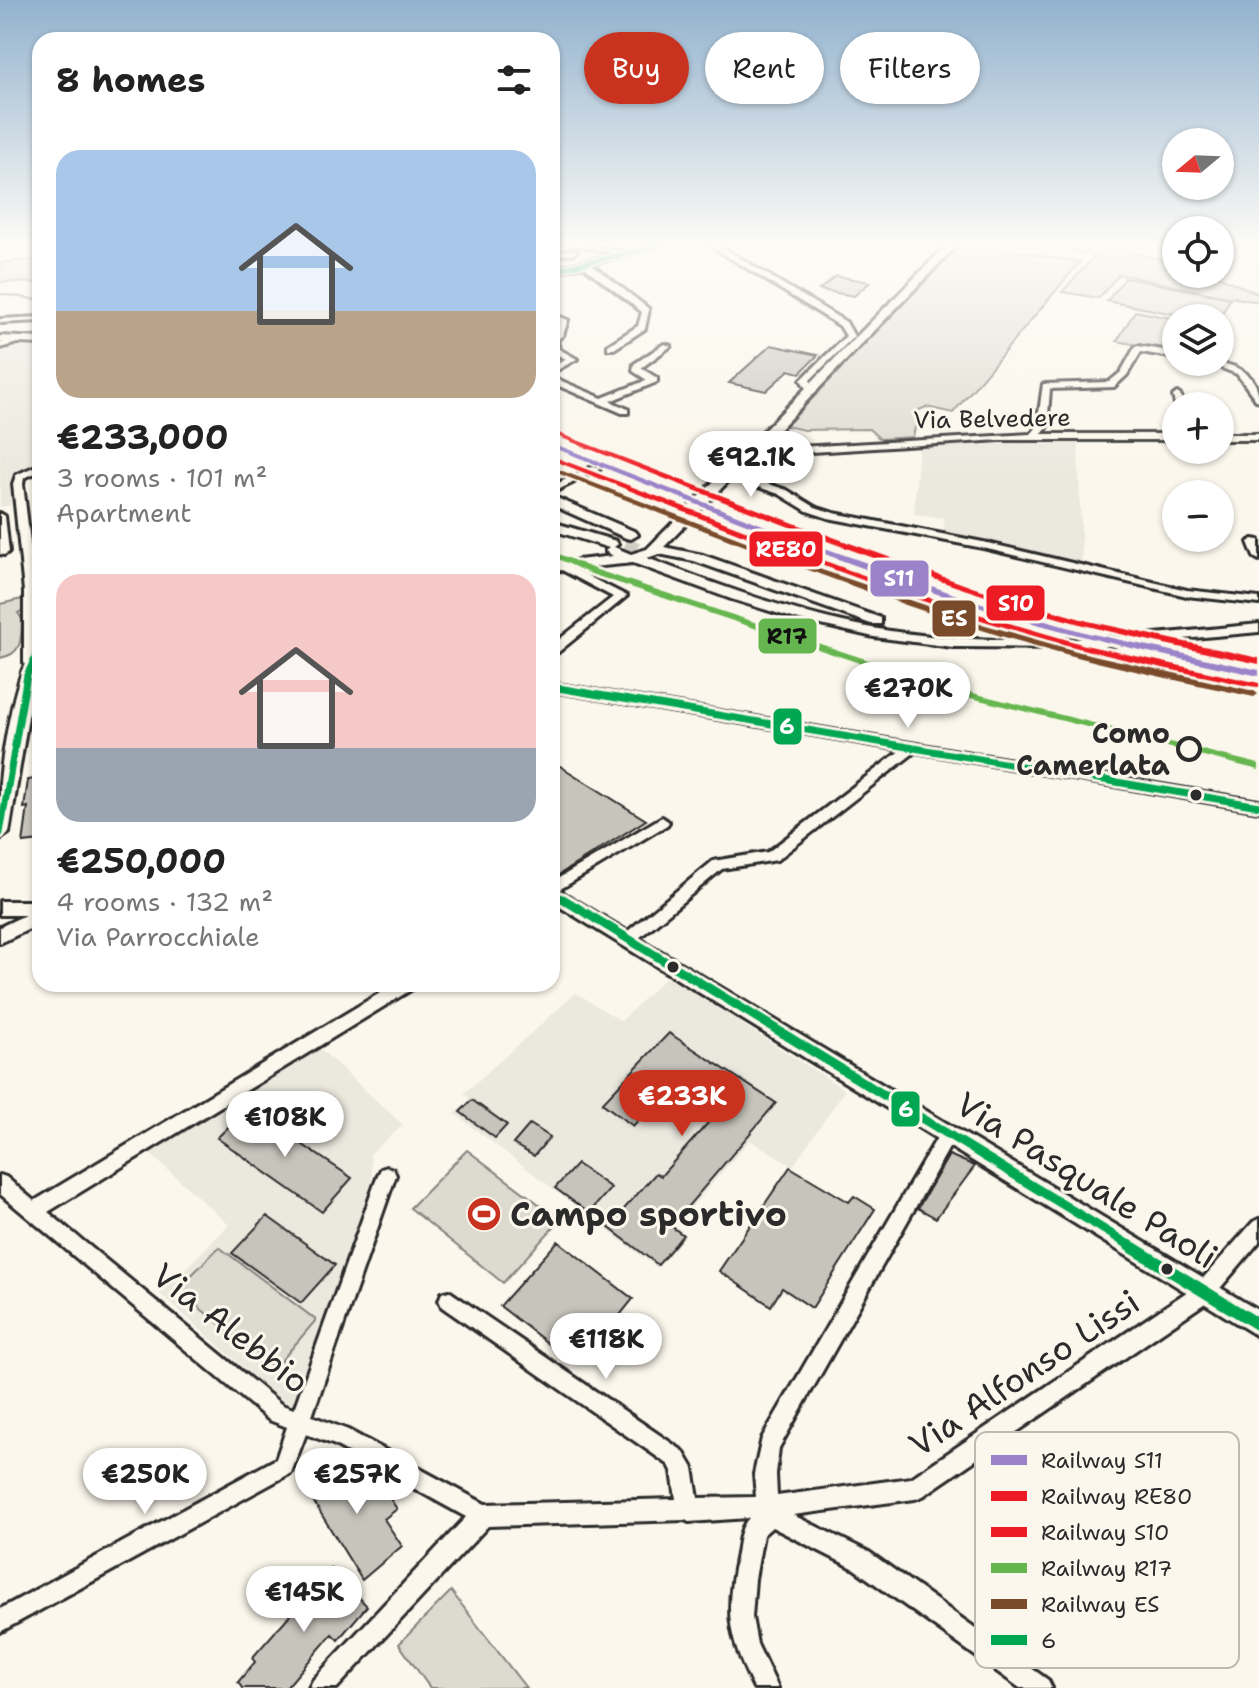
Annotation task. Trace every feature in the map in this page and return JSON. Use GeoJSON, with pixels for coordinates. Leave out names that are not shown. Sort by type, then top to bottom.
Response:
{"type":"FeatureCollection","features":[{"type":"Feature","properties":{"kind":"main road"},"geometry":{"type":"LineString","coordinates":[[633,559],[655,550],[733,470],[772,442],[810,388],[876,322]]}},
{"type":"Feature","properties":{"kind":"main road"},"geometry":{"type":"LineString","coordinates":[[0,339],[32,341]]}},
{"type":"Feature","properties":{"kind":"main road"},"geometry":{"type":"LineString","coordinates":[[560,512],[636,535],[655,550],[818,611],[907,634],[987,644]]}},
{"type":"Feature","properties":{"kind":"main road"},"geometry":{"type":"LineString","coordinates":[[560,514],[608,549],[783,611],[907,634],[987,644],[1083,645],[1259,628]]}},
{"type":"Feature","properties":{"kind":"main road"},"geometry":{"type":"LineString","coordinates":[[562,567],[608,549],[618,538],[669,534]]}},
{"type":"Feature","properties":{"kind":"main road"},"geometry":{"type":"LineString","coordinates":[[0,833],[32,671]]}},
{"type":"Feature","properties":{"kind":"main road","name":"Via Pasquale Paoli"},"geometry":{"type":"LineString","coordinates":[[560,896],[1259,1325]]}},
{"type":"Feature","properties":{"kind":"main road"},"geometry":{"type":"LineString","coordinates":[[0,908],[32,908]]}},
{"type":"Feature","properties":{"kind":"main road"},"geometry":{"type":"LineString","coordinates":[[0,936],[32,920]]}},
{"type":"Feature","properties":{"kind":"street"},"geometry":{"type":"LineString","coordinates":[[611,347],[642,327],[643,322]]}},
{"type":"Feature","properties":{"kind":"street"},"geometry":{"type":"LineString","coordinates":[[810,388],[805,380],[850,336],[839,322]]}},
{"type":"Feature","properties":{"kind":"street"},"geometry":{"type":"LineString","coordinates":[[0,346],[18,340]]}},
{"type":"Feature","properties":{"kind":"street"},"geometry":{"type":"LineString","coordinates":[[603,401],[654,380],[636,369],[638,364],[667,346]]}},
{"type":"Feature","properties":{"kind":"street"},"geometry":{"type":"LineString","coordinates":[[1033,438],[1042,428],[1046,386],[1115,384],[1138,349],[1162,353]]}},
{"type":"Feature","properties":{"kind":"street"},"geometry":{"type":"LineString","coordinates":[[560,352],[573,359],[560,366]]}},
{"type":"Feature","properties":{"kind":"street"},"geometry":{"type":"LineString","coordinates":[[1234,368],[1243,372],[1259,398]]}},
{"type":"Feature","properties":{"kind":"street"},"geometry":{"type":"LineString","coordinates":[[560,383],[625,411]]}},
{"type":"Feature","properties":{"kind":"street","name":"Via Belvedere"},"geometry":{"type":"LineString","coordinates":[[772,442],[809,448],[880,442],[1162,437]]}},
{"type":"Feature","properties":{"kind":"street"},"geometry":{"type":"LineString","coordinates":[[1234,437],[1259,437]]}},
{"type":"Feature","properties":{"kind":"street"},"geometry":{"type":"LineString","coordinates":[[560,486],[595,469]]}},
{"type":"Feature","properties":{"kind":"street"},"geometry":{"type":"LineString","coordinates":[[733,470],[783,492],[811,509],[832,516],[983,545],[1181,592],[1259,601]]}},
{"type":"Feature","properties":{"kind":"street"},"geometry":{"type":"LineString","coordinates":[[32,471],[19,477],[32,617]]}},
{"type":"Feature","properties":{"kind":"street"},"geometry":{"type":"LineString","coordinates":[[0,516],[7,527],[2,553],[25,548]]}},
{"type":"Feature","properties":{"kind":"street"},"geometry":{"type":"LineString","coordinates":[[1259,543],[1253,542],[1259,557]]}},
{"type":"Feature","properties":{"kind":"street"},"geometry":{"type":"LineString","coordinates":[[560,645],[620,598],[613,590],[562,567]]}},
{"type":"Feature","properties":{"kind":"street"},"geometry":{"type":"LineString","coordinates":[[560,688],[1259,806]]}},
{"type":"Feature","properties":{"kind":"street"},"geometry":{"type":"LineString","coordinates":[[628,939],[718,865],[772,856],[911,749]]}},
{"type":"Feature","properties":{"kind":"street"},"geometry":{"type":"LineString","coordinates":[[560,886],[662,822]]}},
{"type":"Feature","properties":{"kind":"street"},"geometry":{"type":"LineString","coordinates":[[35,1210],[395,992]]}},
{"type":"Feature","properties":{"kind":"street"},"geometry":{"type":"LineString","coordinates":[[948,1134],[769,1445],[765,1474],[772,1509],[861,1560],[975,1642]]}},
{"type":"Feature","properties":{"kind":"street"},"geometry":{"type":"LineString","coordinates":[[0,1621],[284,1466],[387,1175]]}},
{"type":"Feature","properties":{"kind":"street","name":"Via Alebbio"},"geometry":{"type":"LineString","coordinates":[[0,1183],[276,1413],[341,1437],[483,1515]]}},
{"type":"Feature","properties":{"kind":"street","name":"Via Alfonso Lissi"},"geometry":{"type":"LineString","coordinates":[[998,1432],[1204,1292],[1259,1228]]}},
{"type":"Feature","properties":{"kind":"street"},"geometry":{"type":"LineString","coordinates":[[449,1300],[676,1458],[682,1468],[689,1511]]}},
{"type":"Feature","properties":{"kind":"street","name":"Via Alfonso Lissi"},"geometry":{"type":"LineString","coordinates":[[483,1515],[772,1509],[915,1488],[975,1447]]}},
{"type":"Feature","properties":{"kind":"street"},"geometry":{"type":"LineString","coordinates":[[766,1688],[745,1644],[741,1627],[745,1568],[753,1529],[772,1509]]}},
{"type":"Feature","properties":{"kind":"street"},"geometry":{"type":"LineString","coordinates":[[321,1688],[483,1515]]}},
{"type":"Feature","properties":{"kind":"street"},"geometry":{"type":"LineString","coordinates":[[1012,1668],[1040,1688]]}},
{"type":"Feature","properties":{"kind":"shaded area"},"geometry":{"type":"Polygon","coordinates":[[[886,322],[1030,322],[953,413],[926,407],[919,410],[913,437],[880,439],[869,429],[804,430],[786,426],[886,322]]]}},
{"type":"Feature","properties":{"kind":"shaded area"},"geometry":{"type":"Polygon","coordinates":[[[1129,322],[1162,322],[1162,350],[1117,341],[1129,322]]]}},
{"type":"Feature","properties":{"kind":"shaded area"},"geometry":{"type":"Polygon","coordinates":[[[32,344],[32,467],[16,476],[18,504],[0,507],[0,347],[32,344]]]}},
{"type":"Feature","properties":{"kind":"shaded area"},"geometry":{"type":"Polygon","coordinates":[[[1078,440],[1082,562],[943,535],[944,518],[914,514],[919,444],[1078,440]]]}},
{"type":"Feature","properties":{"kind":"shaded area"},"geometry":{"type":"Polygon","coordinates":[[[22,599],[22,611],[18,613],[22,619],[19,644],[13,653],[0,658],[0,604],[22,599]]]}},
{"type":"Feature","properties":{"kind":"shaded area"},"geometry":{"type":"Polygon","coordinates":[[[667,976],[845,1090],[793,1166],[750,1140],[675,1226],[685,1236],[657,1268],[455,1114],[470,1099],[464,1093],[576,993],[621,1021],[667,976]]]}},
{"type":"Feature","properties":{"kind":"shaded area"},"geometry":{"type":"Polygon","coordinates":[[[318,1047],[403,1125],[370,1154],[373,1192],[299,1399],[287,1406],[160,1294],[229,1225],[146,1150],[318,1047]],[[248,1108],[217,1139],[321,1212],[352,1178],[248,1108]],[[266,1217],[233,1253],[302,1303],[335,1265],[266,1217]]]}},
{"type":"Feature","properties":{"kind":"shaded area","name":"Campo sportivo"},"geometry":{"type":"Polygon","coordinates":[[[467,1150],[560,1220],[503,1283],[410,1208],[467,1150]]]}},
{"type":"Feature","properties":{"kind":"shaded area"},"geometry":{"type":"Polygon","coordinates":[[[219,1247],[316,1320],[275,1368],[177,1290],[219,1247]]]}},
{"type":"Feature","properties":{"kind":"shaded area"},"geometry":{"type":"Polygon","coordinates":[[[451,1591],[526,1688],[430,1688],[399,1644],[451,1591]]]}},
{"type":"Feature","properties":{"kind":"building"},"geometry":{"type":"Polygon","coordinates":[[[771,345],[818,355],[800,373],[789,370],[766,391],[729,383],[771,345]]]}},
{"type":"Feature","properties":{"kind":"building"},"geometry":{"type":"Polygon","coordinates":[[[560,766],[646,820],[560,874],[560,766]]]}},
{"type":"Feature","properties":{"kind":"building"},"geometry":{"type":"Polygon","coordinates":[[[32,779],[32,842],[23,843],[28,807],[24,808],[28,780],[32,779]]]}},
{"type":"Feature","properties":{"kind":"building"},"geometry":{"type":"Polygon","coordinates":[[[669,1033],[776,1103],[671,1226],[683,1235],[658,1265],[608,1227],[656,1173],[661,1176],[715,1115],[671,1084],[633,1126],[602,1103],[669,1033]]]}},
{"type":"Feature","properties":{"kind":"building"},"geometry":{"type":"Polygon","coordinates":[[[472,1100],[507,1125],[495,1138],[460,1112],[472,1100]]]}},
{"type":"Feature","properties":{"kind":"building"},"geometry":{"type":"Polygon","coordinates":[[[248,1108],[352,1178],[322,1212],[217,1138],[248,1108]]]}},
{"type":"Feature","properties":{"kind":"building"},"geometry":{"type":"Polygon","coordinates":[[[530,1124],[550,1137],[534,1156],[513,1144],[530,1124]]]}},
{"type":"Feature","properties":{"kind":"building"},"geometry":{"type":"Polygon","coordinates":[[[949,1155],[975,1166],[936,1218],[918,1208],[949,1155]]]}},
{"type":"Feature","properties":{"kind":"building"},"geometry":{"type":"Polygon","coordinates":[[[577,1164],[611,1188],[589,1213],[555,1188],[577,1164]]]}},
{"type":"Feature","properties":{"kind":"building"},"geometry":{"type":"Polygon","coordinates":[[[790,1167],[849,1202],[854,1196],[875,1209],[812,1308],[782,1288],[771,1306],[719,1271],[790,1167]]]}},
{"type":"Feature","properties":{"kind":"building"},"geometry":{"type":"Polygon","coordinates":[[[267,1216],[335,1265],[301,1303],[232,1253],[267,1216]]]}},
{"type":"Feature","properties":{"kind":"building"},"geometry":{"type":"Polygon","coordinates":[[[558,1241],[633,1299],[591,1351],[572,1336],[559,1352],[500,1306],[558,1241]]]}},
{"type":"Feature","properties":{"kind":"building"},"geometry":{"type":"Polygon","coordinates":[[[350,1457],[374,1490],[381,1485],[397,1509],[384,1519],[402,1546],[362,1580],[307,1491],[350,1457]]]}},
{"type":"Feature","properties":{"kind":"building"},"geometry":{"type":"Polygon","coordinates":[[[331,1568],[367,1606],[338,1640],[332,1634],[286,1688],[242,1688],[238,1682],[255,1662],[252,1658],[331,1568]]]}},
{"type":"Feature","properties":{"kind":"tunnel"},"geometry":{"type":"LineString","coordinates":[[607,536],[655,557]]}},
{"type":"Feature","properties":{"kind":"rail line","name":"S10"},"geometry":{"type":"LineString","coordinates":[[560,436],[791,525],[969,588],[1086,623],[1259,661]]}},
{"type":"Feature","properties":{"kind":"rail line","name":"S11"},"geometry":{"type":"LineString","coordinates":[[560,448],[789,538],[968,601],[1086,635],[1259,673]]}},
{"type":"Feature","properties":{"kind":"rail line","name":"RE80"},"geometry":{"type":"LineString","coordinates":[[560,461],[787,550],[966,613],[1083,646],[1257,685]]}},
{"type":"Feature","properties":{"kind":"rail line","name":"ES"},"geometry":{"type":"LineString","coordinates":[[560,472],[813,570],[972,624],[1077,654],[1254,694]]}},
{"type":"Feature","properties":{"kind":"rail line","name":"R17"},"geometry":{"type":"LineString","coordinates":[[560,557],[591,571],[950,690],[1259,767]]}},
{"type":"Feature","properties":{"kind":"transit line","name":"6"},"geometry":{"type":"LineString","coordinates":[[0,833],[27,675],[32,665]]}},
{"type":"Feature","properties":{"kind":"transit line","name":"6"},"geometry":{"type":"LineString","coordinates":[[560,688],[1259,806]]}},
{"type":"Feature","properties":{"kind":"transit line","name":"6"},"geometry":{"type":"LineString","coordinates":[[560,898],[1259,1325]]}},
{"type":"Feature","properties":{"kind":"place","name":"Como Camerlata"},"geometry":{"type":"Point","coordinates":[1189,749]}},
{"type":"Feature","properties":{"kind":"place","name":"Campo sportivo"},"geometry":{"type":"Point","coordinates":[484,1214]}}]}
